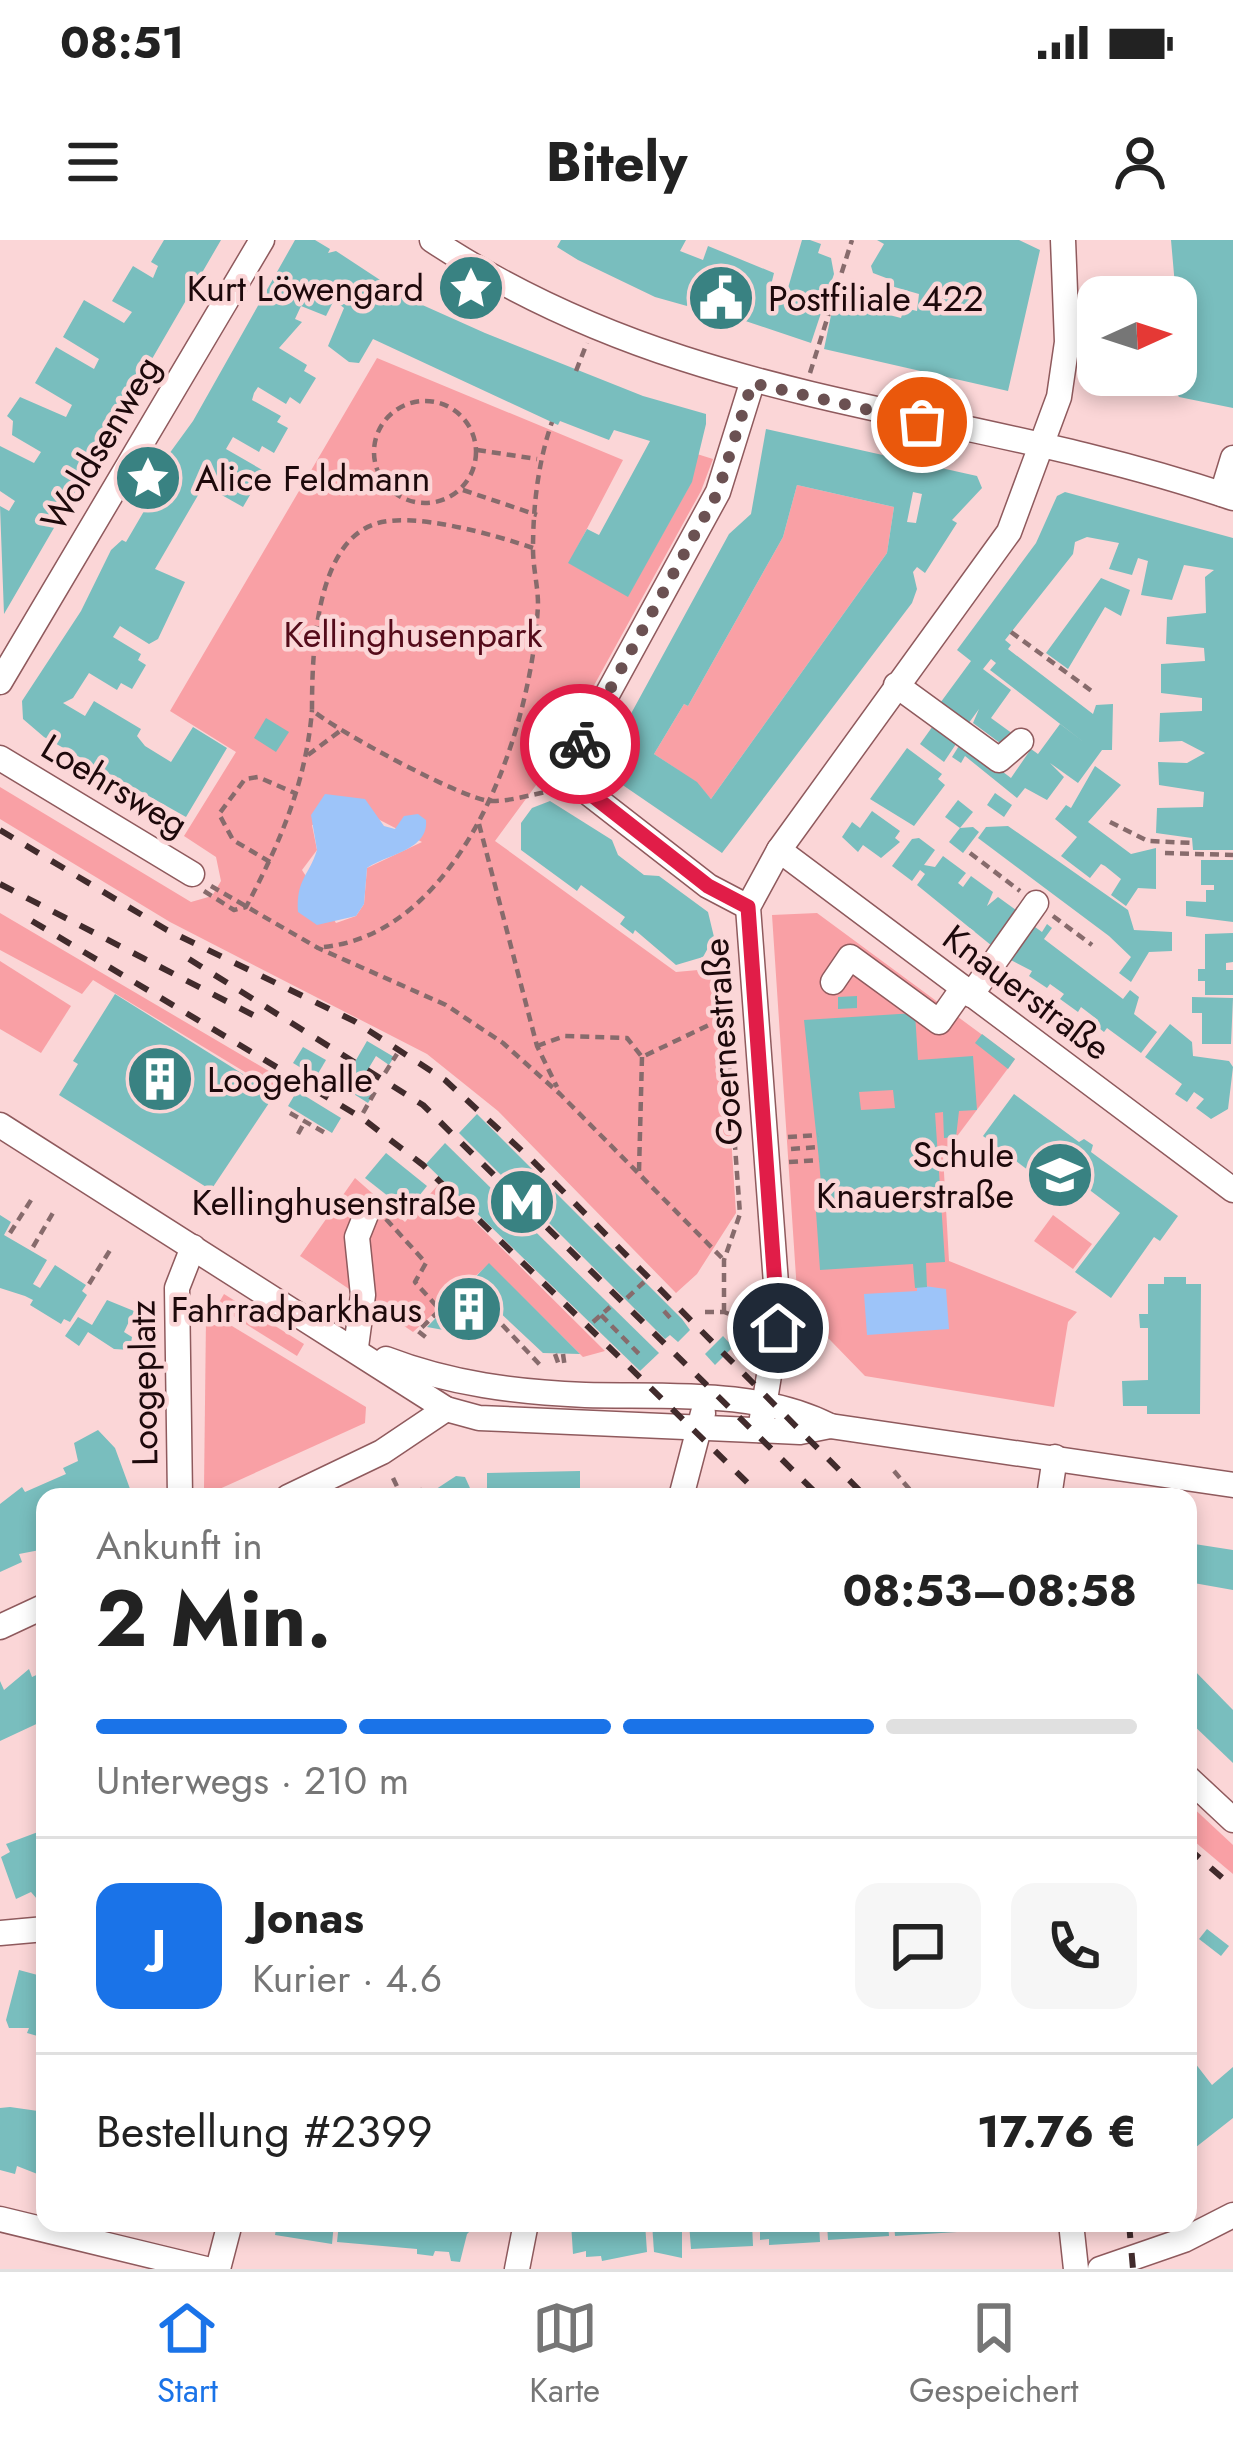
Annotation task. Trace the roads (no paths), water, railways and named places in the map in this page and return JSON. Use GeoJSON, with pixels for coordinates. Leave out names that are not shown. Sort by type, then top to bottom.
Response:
{"type":"FeatureCollection","features":[{"type":"Feature","properties":{"kind":"street","name":"Woldsenweg"},"geometry":{"type":"LineString","coordinates":[[0,682],[262,240]]}},
{"type":"Feature","properties":{"kind":"street"},"geometry":{"type":"LineString","coordinates":[[432,240],[540,305],[593,329],[752,383],[1043,448],[1227,496],[1233,458]]}},
{"type":"Feature","properties":{"kind":"street","name":"Goernestraße"},"geometry":{"type":"LineString","coordinates":[[763,1418],[778,1328],[748,907],[779,850],[1009,532],[1060,397],[1067,342],[1063,240]]}},
{"type":"Feature","properties":{"kind":"street"},"geometry":{"type":"LineString","coordinates":[[748,907],[708,886],[583,788],[571,772],[579,746],[718,492],[752,383]]}},
{"type":"Feature","properties":{"kind":"street"},"geometry":{"type":"LineString","coordinates":[[896,685],[999,760],[1021,741]]}},
{"type":"Feature","properties":{"kind":"street","name":"Loehrsweg"},"geometry":{"type":"LineString","coordinates":[[0,758],[199,884]]}},
{"type":"Feature","properties":{"kind":"street","name":"Knauerstraße"},"geometry":{"type":"LineString","coordinates":[[779,850],[1233,1190]]}},
{"type":"Feature","properties":{"kind":"street"},"geometry":{"type":"LineString","coordinates":[[833,982],[850,957],[939,1022],[1036,902]]}},
{"type":"Feature","properties":{"kind":"street"},"geometry":{"type":"LineString","coordinates":[[0,1126],[356,1347],[427,1384],[708,1399],[763,1418]]}},
{"type":"Feature","properties":{"kind":"street"},"geometry":{"type":"LineString","coordinates":[[356,1347],[364,1282],[358,1237],[367,1212]]}},
{"type":"Feature","properties":{"kind":"street","name":"Loogeplatz"},"geometry":{"type":"LineString","coordinates":[[180,1488],[177,1288],[193,1247]]}},
{"type":"Feature","properties":{"kind":"street"},"geometry":{"type":"LineString","coordinates":[[427,1384],[446,1409],[478,1418],[698,1425],[802,1412],[830,1426],[1233,1485]]}},
{"type":"Feature","properties":{"kind":"street"},"geometry":{"type":"LineString","coordinates":[[541,1419],[585,1395]]}},
{"type":"Feature","properties":{"kind":"street"},"geometry":{"type":"LineString","coordinates":[[683,1488],[708,1399]]}},
{"type":"Feature","properties":{"kind":"street"},"geometry":{"type":"LineString","coordinates":[[307,1488],[382,1452],[446,1409]]}},
{"type":"Feature","properties":{"kind":"street"},"geometry":{"type":"LineString","coordinates":[[1050,1488],[1055,1456]]}},
{"type":"Feature","properties":{"kind":"street"},"geometry":{"type":"LineString","coordinates":[[0,1627],[36,1610]]}},
{"type":"Feature","properties":{"kind":"street"},"geometry":{"type":"LineString","coordinates":[[1197,1786],[1233,1820]]}},
{"type":"Feature","properties":{"kind":"street"},"geometry":{"type":"LineString","coordinates":[[0,1933],[36,1930]]}},
{"type":"Feature","properties":{"kind":"street"},"geometry":{"type":"LineString","coordinates":[[1100,2269],[1184,2240],[1233,2215]]}},
{"type":"Feature","properties":{"kind":"street"},"geometry":{"type":"LineString","coordinates":[[0,2219],[36,2228]]}},
{"type":"Feature","properties":{"kind":"street"},"geometry":{"type":"LineString","coordinates":[[54,2232],[206,2269]]}},
{"type":"Feature","properties":{"kind":"street"},"geometry":{"type":"LineString","coordinates":[[218,2269],[228,2232]]}},
{"type":"Feature","properties":{"kind":"street"},"geometry":{"type":"LineString","coordinates":[[517,2269],[524,2232]]}},
{"type":"Feature","properties":{"kind":"street"},"geometry":{"type":"LineString","coordinates":[[1072,2232],[1076,2269]]}},
{"type":"Feature","properties":{"kind":"water"},"geometry":{"type":"Polygon","coordinates":[[[325,794],[365,799],[384,826],[395,829],[404,816],[418,814],[426,820],[414,845],[367,868],[364,904],[356,916],[317,925],[298,912],[298,901],[317,850],[311,815],[325,794]]]}},
{"type":"Feature","properties":{"kind":"water"},"geometry":{"type":"Polygon","coordinates":[[[917,1285],[946,1289],[949,1329],[867,1335],[864,1294],[917,1291],[917,1285]]]}},
{"type":"Feature","properties":{"kind":"railway"},"geometry":{"type":"LineString","coordinates":[[0,830],[167,930],[354,1021],[445,1080],[532,1160],[857,1488]]}},
{"type":"Feature","properties":{"kind":"railway"},"geometry":{"type":"LineString","coordinates":[[0,884],[253,1015]]}},
{"type":"Feature","properties":{"kind":"railway"},"geometry":{"type":"LineString","coordinates":[[32,921],[362,1118],[423,1165],[753,1488]]}},
{"type":"Feature","properties":{"kind":"railway"},"geometry":{"type":"LineString","coordinates":[[189,959],[423,1105],[811,1488]]}},
{"type":"Feature","properties":{"kind":"railway"},"geometry":{"type":"LineString","coordinates":[[1197,1856],[1233,1887]]}},
{"type":"Feature","properties":{"kind":"railway"},"geometry":{"type":"LineString","coordinates":[[1130,2232],[1133,2269]]}},
{"type":"Feature","properties":{"kind":"place","name":"Kurt Löwengard"},"geometry":{"type":"Point","coordinates":[471,288]}},
{"type":"Feature","properties":{"kind":"place","name":"Postfiliale 422"},"geometry":{"type":"Point","coordinates":[721,298]}},
{"type":"Feature","properties":{"kind":"place","name":"Alice Feldmann"},"geometry":{"type":"Point","coordinates":[148,478]}},
{"type":"Feature","properties":{"kind":"place","name":"Loogehalle"},"geometry":{"type":"Point","coordinates":[160,1079]}},
{"type":"Feature","properties":{"kind":"place","name":"Schule Knauerstraße"},"geometry":{"type":"Point","coordinates":[1060,1175]}},
{"type":"Feature","properties":{"kind":"place","name":"Kellinghusenstraße"},"geometry":{"type":"Point","coordinates":[522,1202]}},
{"type":"Feature","properties":{"kind":"place","name":"Fahrradparkhaus"},"geometry":{"type":"Point","coordinates":[469,1309]}},
{"type":"Feature","properties":{"kind":"park label","name":"Kellinghusenpark"},"geometry":{"type":"Point","coordinates":[413,634]}}]}
